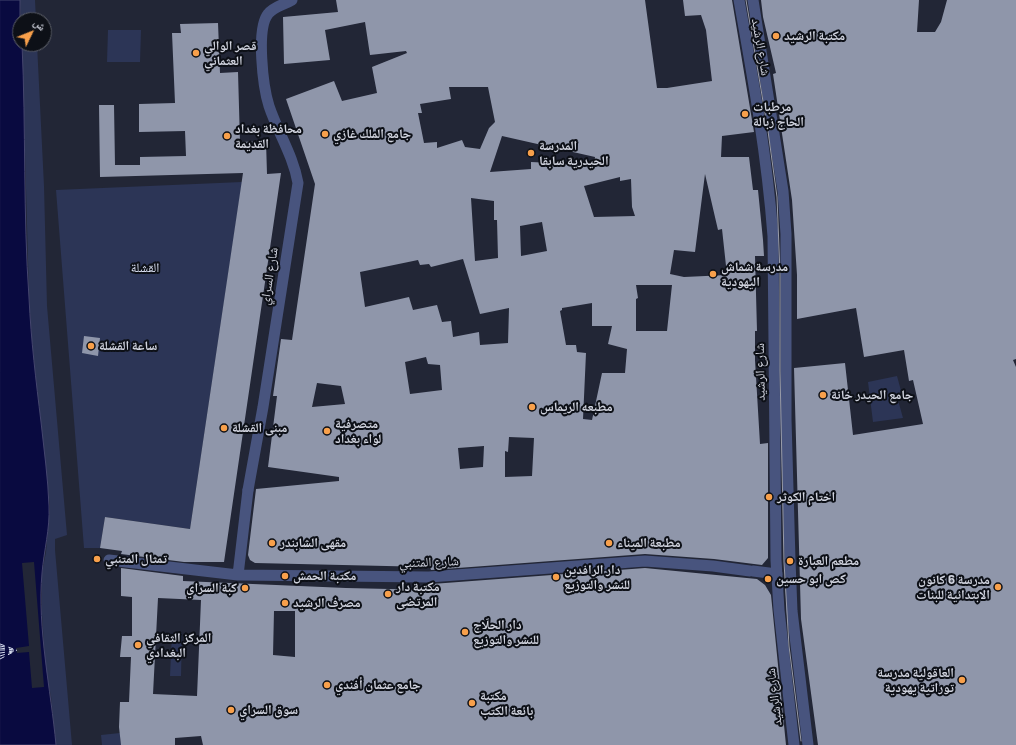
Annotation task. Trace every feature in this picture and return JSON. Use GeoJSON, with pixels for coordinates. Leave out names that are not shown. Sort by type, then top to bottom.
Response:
{"type":"FeatureCollection","features":[{"type":"Feature","properties":{"kind":"street","name":"شارع السراي"},"geometry":{"type":"LineString","coordinates":[[238,575],[248,490],[263,406],[298,183],[295,167],[269,106],[263,66],[262,28],[269,13],[276,7],[292,0]]}},
{"type":"Feature","properties":{"kind":"street","name":"شارع الرشيد"},"geometry":{"type":"LineString","coordinates":[[739,0],[766,162],[772,220],[777,574],[779,610],[794,745]]}},
{"type":"Feature","properties":{"kind":"street","name":"شارع الرشيد"},"geometry":{"type":"LineString","coordinates":[[753,0],[783,191],[786,241],[786,412],[790,560],[795,640],[808,745]]}},
{"type":"Feature","properties":{"kind":"street","name":"شارع المتنبي"},"geometry":{"type":"LineString","coordinates":[[109,560],[238,575],[429,577],[645,561],[713,566],[777,574]]}},
{"type":"Feature","properties":{"kind":"green space"},"geometry":{"type":"Polygon","coordinates":[[[20,0],[35,0],[36,12],[21,12],[20,0]]]}},
{"type":"Feature","properties":{"kind":"green space"},"geometry":{"type":"Polygon","coordinates":[[[108,30],[141,30],[140,62],[107,62],[108,30]]]}},
{"type":"Feature","properties":{"kind":"green space"},"geometry":{"type":"Polygon","coordinates":[[[22,52],[37,52],[44,186],[47,306],[67,535],[55,539],[55,550],[72,745],[56,745],[51,696],[46,673],[42,614],[42,573],[46,552],[50,507],[32,341],[29,296],[22,52]]]}},
{"type":"Feature","properties":{"kind":"green space","name":"القشلة"},"geometry":{"type":"Polygon","coordinates":[[[242,182],[190,529],[105,517],[100,548],[84,548],[56,190],[242,182]]]}},
{"type":"Feature","properties":{"kind":"green space"},"geometry":{"type":"Polygon","coordinates":[[[897,376],[903,398],[898,400],[903,418],[873,422],[868,382],[897,376]]]}},
{"type":"Feature","properties":{"kind":"green space"},"geometry":{"type":"Polygon","coordinates":[[[172,633],[182,633],[181,676],[170,676],[172,633]]]}},
{"type":"Feature","properties":{"kind":"green space"},"geometry":{"type":"Polygon","coordinates":[[[120,733],[121,745],[102,745],[101,735],[120,733]]]}},
{"type":"Feature","properties":{"kind":"shaded area"},"geometry":{"type":"Polygon","coordinates":[[[0,0],[20,0],[20,12],[12,12],[12,52],[22,52],[27,266],[32,345],[46,464],[49,506],[48,531],[42,573],[41,615],[56,745],[0,745],[0,0]]]}},
{"type":"Feature","properties":{"kind":"pier"},"geometry":{"type":"Polygon","coordinates":[[[34,562],[44,687],[32,688],[29,652],[17,653],[16,648],[29,646],[22,563],[34,562]]]}},
{"type":"Feature","properties":{"kind":"building"},"geometry":{"type":"Polygon","coordinates":[[[336,0],[645,0],[657,88],[667,88],[712,81],[706,30],[701,15],[685,16],[683,0],[732,0],[754,132],[722,136],[721,157],[749,157],[753,190],[758,190],[764,256],[755,256],[757,331],[755,331],[755,360],[760,444],[768,443],[768,558],[762,565],[714,559],[645,554],[431,570],[430,567],[255,563],[250,560],[248,555],[256,489],[339,481],[339,477],[268,467],[277,396],[273,396],[281,339],[292,340],[315,184],[286,99],[334,81],[342,101],[377,93],[372,67],[407,53],[406,51],[370,55],[365,22],[325,30],[330,60],[284,64],[283,17],[338,12],[336,0]],[[449,87],[451,99],[420,104],[422,113],[418,113],[424,143],[437,142],[437,148],[462,140],[465,147],[480,149],[489,128],[495,122],[488,87],[449,87]],[[502,136],[490,172],[531,169],[531,162],[594,165],[595,157],[502,136]],[[705,174],[695,252],[674,250],[670,274],[684,277],[727,275],[722,229],[718,230],[705,174]],[[620,177],[584,186],[594,217],[635,216],[632,207],[631,179],[620,181],[620,177]],[[471,198],[475,261],[498,258],[497,220],[494,220],[494,201],[471,198]],[[542,222],[520,226],[521,256],[547,251],[542,222]],[[463,259],[431,267],[429,264],[420,265],[418,260],[360,272],[365,307],[409,297],[413,310],[437,305],[442,322],[451,321],[453,337],[479,332],[480,345],[508,343],[509,308],[480,314],[463,259]],[[636,285],[638,298],[636,299],[636,331],[667,331],[672,285],[636,285]],[[592,303],[562,308],[560,311],[566,345],[576,345],[577,352],[586,353],[583,419],[592,420],[602,373],[625,373],[627,349],[608,344],[612,326],[592,326],[592,303]],[[426,357],[405,362],[410,394],[442,390],[440,365],[428,364],[426,357]],[[317,383],[312,407],[345,404],[341,386],[317,383]],[[509,437],[508,452],[505,451],[505,477],[532,476],[534,438],[509,437]],[[484,446],[458,448],[460,469],[483,467],[484,446]]]}},
{"type":"Feature","properties":{"kind":"building"},"geometry":{"type":"Polygon","coordinates":[[[761,0],[919,0],[917,32],[935,32],[941,22],[947,0],[1016,0],[1016,359],[1013,360],[1016,367],[1016,745],[818,745],[801,619],[794,368],[845,363],[853,435],[923,424],[913,380],[909,381],[904,350],[864,357],[856,308],[797,319],[797,275],[792,200],[773,74],[776,73],[763,17],[761,0]]]}},
{"type":"Feature","properties":{"kind":"building"},"geometry":{"type":"Polygon","coordinates":[[[218,23],[220,73],[238,72],[240,142],[266,141],[267,174],[281,173],[224,562],[184,562],[121,554],[122,551],[100,548],[105,517],[190,529],[243,173],[100,177],[99,105],[114,105],[115,165],[140,165],[140,157],[186,156],[185,131],[139,132],[139,104],[175,103],[172,33],[181,33],[180,24],[218,23]]]}},
{"type":"Feature","properties":{"kind":"building","name":"ساعة القشلة"},"geometry":{"type":"Polygon","coordinates":[[[84,336],[100,338],[98,356],[82,353],[84,336]]]}},
{"type":"Feature","properties":{"kind":"building"},"geometry":{"type":"Polygon","coordinates":[[[121,568],[183,576],[183,581],[433,590],[432,584],[645,568],[757,579],[765,585],[771,595],[786,745],[203,745],[201,736],[175,738],[175,745],[121,745],[119,727],[120,702],[129,702],[131,657],[120,657],[122,636],[132,636],[132,597],[121,596],[121,568]],[[158,598],[153,694],[197,696],[201,600],[158,598]],[[274,611],[273,655],[295,657],[295,611],[274,611]]]}},
{"type":"Feature","properties":{"kind":"ferry route"},"geometry":{"type":"LineString","coordinates":[[0,644],[16,650]]}},
{"type":"Feature","properties":{"kind":"ferry route"},"geometry":{"type":"LineString","coordinates":[[0,646],[10,648]]}},
{"type":"Feature","properties":{"kind":"ferry route"},"geometry":{"type":"LineString","coordinates":[[0,648],[14,650]]}},
{"type":"Feature","properties":{"kind":"ferry route"},"geometry":{"type":"LineString","coordinates":[[0,650],[12,650]]}},
{"type":"Feature","properties":{"kind":"ferry route"},"geometry":{"type":"LineString","coordinates":[[0,659],[17,650]]}},
{"type":"Feature","properties":{"kind":"ferry route"},"geometry":{"type":"LineString","coordinates":[[0,653],[14,651]]}},
{"type":"Feature","properties":{"kind":"ferry route"},"geometry":{"type":"LineString","coordinates":[[0,656],[12,652]]}},
{"type":"Feature","properties":{"kind":"tram line"},"geometry":{"type":"LineString","coordinates":[[746,0],[768,131],[777,197],[780,274],[780,371],[784,562],[789,646],[801,741]]}},
{"type":"Feature","properties":{"kind":"place","name":"مكتبة الرشيد"},"geometry":{"type":"Point","coordinates":[776,36]}},
{"type":"Feature","properties":{"kind":"place","name":"قصر الوالي العثماني"},"geometry":{"type":"Point","coordinates":[196,53]}},
{"type":"Feature","properties":{"kind":"place","name":"مرطبات الحاج زبالة"},"geometry":{"type":"Point","coordinates":[745,114]}},
{"type":"Feature","properties":{"kind":"place","name":"جامع الملك غازي"},"geometry":{"type":"Point","coordinates":[325,134]}},
{"type":"Feature","properties":{"kind":"place","name":"محافظة بغداد القديمة"},"geometry":{"type":"Point","coordinates":[227,136]}},
{"type":"Feature","properties":{"kind":"place","name":"المدرسة الحيدرية سابقا"},"geometry":{"type":"Point","coordinates":[531,153]}},
{"type":"Feature","properties":{"kind":"place","name":"مدرسة شماش اليهودية"},"geometry":{"type":"Point","coordinates":[713,274]}},
{"type":"Feature","properties":{"kind":"place","name":"ساعة القشلة"},"geometry":{"type":"Point","coordinates":[91,346]}},
{"type":"Feature","properties":{"kind":"place","name":"جامع الحيدر خانة"},"geometry":{"type":"Point","coordinates":[823,395]}},
{"type":"Feature","properties":{"kind":"place","name":"مطبعه الريماس"},"geometry":{"type":"Point","coordinates":[532,407]}},
{"type":"Feature","properties":{"kind":"place","name":"مبنى القشلة"},"geometry":{"type":"Point","coordinates":[224,428]}},
{"type":"Feature","properties":{"kind":"place","name":"متصرفية لواء بغداد"},"geometry":{"type":"Point","coordinates":[327,431]}},
{"type":"Feature","properties":{"kind":"place","name":"اختام الكوثر"},"geometry":{"type":"Point","coordinates":[769,497]}},
{"type":"Feature","properties":{"kind":"place","name":"مقهى الشابندر"},"geometry":{"type":"Point","coordinates":[272,543]}},
{"type":"Feature","properties":{"kind":"place","name":"مطبعة الميناء"},"geometry":{"type":"Point","coordinates":[609,543]}},
{"type":"Feature","properties":{"kind":"place","name":"تمثال المتنبي"},"geometry":{"type":"Point","coordinates":[97,559]}},
{"type":"Feature","properties":{"kind":"place","name":"مطعم العبارة"},"geometry":{"type":"Point","coordinates":[790,561]}},
{"type":"Feature","properties":{"kind":"place","name":"مكتبة الحمش"},"geometry":{"type":"Point","coordinates":[285,576]}},
{"type":"Feature","properties":{"kind":"place","name":"دار الرافدين للنشر والتوزيع"},"geometry":{"type":"Point","coordinates":[556,577]}},
{"type":"Feature","properties":{"kind":"place","name":"كص ابو حسين"},"geometry":{"type":"Point","coordinates":[768,579]}},
{"type":"Feature","properties":{"kind":"place","name":"مدرسة 6 كانون الابتدائية للبنات"},"geometry":{"type":"Point","coordinates":[998,587]}},
{"type":"Feature","properties":{"kind":"place","name":"كبة السراي"},"geometry":{"type":"Point","coordinates":[245,588]}},
{"type":"Feature","properties":{"kind":"place","name":"مكتبة دار المرتضى"},"geometry":{"type":"Point","coordinates":[388,594]}},
{"type":"Feature","properties":{"kind":"place","name":"مصرف الرشيد"},"geometry":{"type":"Point","coordinates":[285,603]}},
{"type":"Feature","properties":{"kind":"place","name":"دار الحلّاج للنشر والتوزيع"},"geometry":{"type":"Point","coordinates":[465,632]}},
{"type":"Feature","properties":{"kind":"place","name":"المركز الثقافي البغدادي"},"geometry":{"type":"Point","coordinates":[138,645]}},
{"type":"Feature","properties":{"kind":"place","name":"العاقولية مدرسة توراتية يهودية"},"geometry":{"type":"Point","coordinates":[962,680]}},
{"type":"Feature","properties":{"kind":"place","name":"جامع عثمان أفندي"},"geometry":{"type":"Point","coordinates":[327,685]}},
{"type":"Feature","properties":{"kind":"place","name":"مكتبة بائعة الكتب"},"geometry":{"type":"Point","coordinates":[472,703]}},
{"type":"Feature","properties":{"kind":"place","name":"سوق السراي"},"geometry":{"type":"Point","coordinates":[231,710]}}]}
